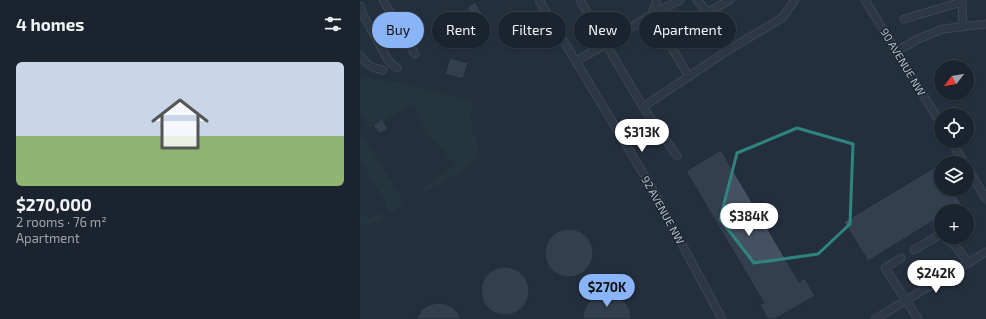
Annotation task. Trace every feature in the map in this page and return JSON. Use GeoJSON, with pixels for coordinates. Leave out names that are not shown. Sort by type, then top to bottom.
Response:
{"type":"FeatureCollection","features":[{"type":"Feature","properties":{"kind":"street"},"geometry":{"type":"LineString","coordinates":[[382,0],[415,54]]}},
{"type":"Feature","properties":{"kind":"street","name":"92 AVENUE NW"},"geometry":{"type":"LineString","coordinates":[[539,0],[652,188],[722,319]]}},
{"type":"Feature","properties":{"kind":"street"},"geometry":{"type":"LineString","coordinates":[[580,0],[587,12]]}},
{"type":"Feature","properties":{"kind":"street"},"geometry":{"type":"LineString","coordinates":[[653,12],[657,0]]}},
{"type":"Feature","properties":{"kind":"street"},"geometry":{"type":"LineString","coordinates":[[656,12],[680,0]]}},
{"type":"Feature","properties":{"kind":"street"},"geometry":{"type":"LineString","coordinates":[[697,0],[708,12],[730,0]]}},
{"type":"Feature","properties":{"kind":"street"},"geometry":{"type":"LineString","coordinates":[[643,107],[730,49],[782,18],[795,0]]}},
{"type":"Feature","properties":{"kind":"street","name":"90 AVENUE NW"},"geometry":{"type":"LineString","coordinates":[[865,0],[898,51],[934,112]]}},
{"type":"Feature","properties":{"kind":"street"},"geometry":{"type":"LineString","coordinates":[[904,19],[951,2],[962,2],[963,27]]}},
{"type":"Feature","properties":{"kind":"street"},"geometry":{"type":"LineString","coordinates":[[360,6],[361,11],[388,60],[396,68]]}},
{"type":"Feature","properties":{"kind":"street"},"geometry":{"type":"LineString","coordinates":[[898,51],[929,34],[943,29],[986,24]]}},
{"type":"Feature","properties":{"kind":"street"},"geometry":{"type":"LineString","coordinates":[[576,61],[599,48]]}},
{"type":"Feature","properties":{"kind":"street"},"geometry":{"type":"LineString","coordinates":[[608,48],[643,107],[677,156]]}},
{"type":"Feature","properties":{"kind":"street"},"geometry":{"type":"LineString","coordinates":[[672,48],[689,76]]}},
{"type":"Feature","properties":{"kind":"street"},"geometry":{"type":"LineString","coordinates":[[360,55],[372,68],[383,70]]}},
{"type":"Feature","properties":{"kind":"street"},"geometry":{"type":"LineString","coordinates":[[974,179],[986,199]]}},
{"type":"Feature","properties":{"kind":"street"},"geometry":{"type":"LineString","coordinates":[[914,250],[934,239]]}},
{"type":"Feature","properties":{"kind":"street"},"geometry":{"type":"LineString","coordinates":[[952,244],[969,263]]}},
{"type":"Feature","properties":{"kind":"street"},"geometry":{"type":"LineString","coordinates":[[875,319],[986,252]]}},
{"type":"Feature","properties":{"kind":"street"},"geometry":{"type":"LineString","coordinates":[[901,258],[885,268],[918,319]]}},
{"type":"Feature","properties":{"kind":"highlighted area"},"geometry":{"type":"Polygon","coordinates":[[[797,128],[853,144],[850,224],[818,254],[754,263],[720,219],[737,153],[797,128]]]}},
{"type":"Feature","properties":{"kind":"green space"},"geometry":{"type":"Polygon","coordinates":[[[363,78],[404,83],[474,101],[470,116],[471,128],[473,135],[475,135],[479,149],[475,159],[456,175],[426,191],[424,188],[455,164],[428,134],[413,103],[370,129],[360,112],[360,82],[363,78]]]}},
{"type":"Feature","properties":{"kind":"green space"},"geometry":{"type":"Polygon","coordinates":[[[360,134],[365,139],[403,200],[403,205],[392,212],[386,209],[387,205],[360,159],[360,134]]]}},
{"type":"Feature","properties":{"kind":"green space"},"geometry":{"type":"Polygon","coordinates":[[[382,213],[384,217],[379,221],[370,224],[360,224],[360,216],[366,214],[369,219],[382,213]]]}},
{"type":"Feature","properties":{"kind":"building"},"geometry":{"type":"Polygon","coordinates":[[[475,2],[481,12],[469,12],[467,8],[475,2]]]}},
{"type":"Feature","properties":{"kind":"building"},"geometry":{"type":"Polygon","coordinates":[[[450,58],[468,63],[463,79],[445,74],[450,58]]]}},
{"type":"Feature","properties":{"kind":"building"},"geometry":{"type":"Polygon","coordinates":[[[382,119],[388,129],[379,134],[373,125],[382,119]]]}},
{"type":"Feature","properties":{"kind":"building"},"geometry":{"type":"Polygon","coordinates":[[[721,150],[799,282],[805,278],[815,296],[775,319],[768,319],[760,305],[764,303],[686,171],[721,150]]]}},
{"type":"Feature","properties":{"kind":"building"},"geometry":{"type":"Polygon","coordinates":[[[934,168],[934,196],[956,196],[961,204],[934,204],[934,220],[868,261],[844,222],[934,168]]]}},
{"type":"Feature","properties":{"kind":"building"},"geometry":{"type":"Polygon","coordinates":[[[569,229],[578,231],[586,236],[591,244],[593,253],[591,262],[586,270],[578,275],[569,277],[560,275],[552,270],[547,262],[545,253],[547,244],[552,236],[560,231],[569,229]]]}},
{"type":"Feature","properties":{"kind":"building"},"geometry":{"type":"Polygon","coordinates":[[[505,267],[514,269],[522,274],[527,282],[529,291],[527,300],[522,308],[514,313],[505,315],[496,313],[488,308],[483,300],[481,291],[483,282],[488,274],[496,269],[505,267]]]}},
{"type":"Feature","properties":{"kind":"building"},"geometry":{"type":"Polygon","coordinates":[[[605,294],[613,294],[621,298],[626,303],[630,311],[631,319],[583,319],[586,306],[591,300],[605,294]]]}},
{"type":"Feature","properties":{"kind":"building"},"geometry":{"type":"Polygon","coordinates":[[[437,303],[452,307],[461,319],[416,319],[422,309],[437,303]]]}}]}
